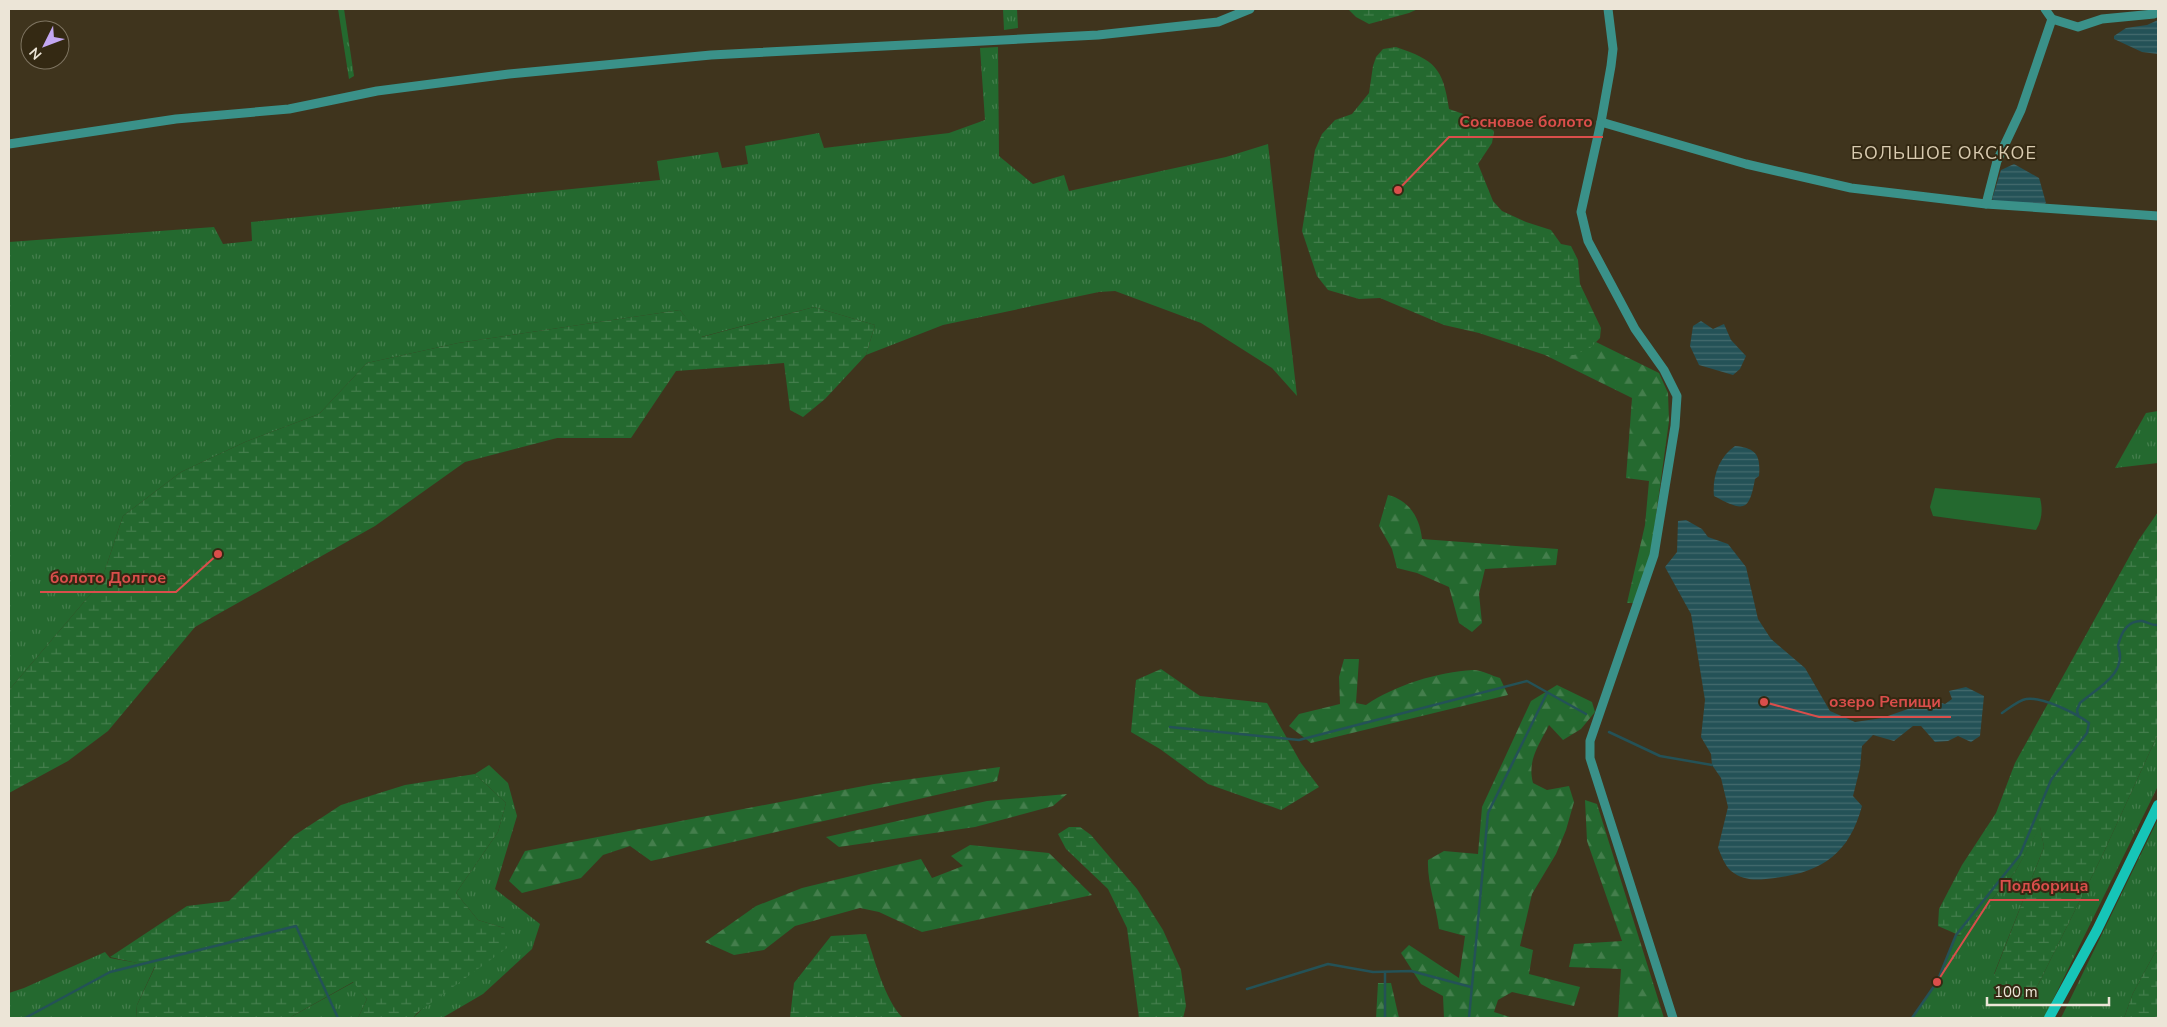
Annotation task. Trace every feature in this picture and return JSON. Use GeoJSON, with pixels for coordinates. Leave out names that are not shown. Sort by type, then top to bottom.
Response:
{"type":"FeatureCollection","features":[{"type":"Feature","properties":{"kind":"main road"},"geometry":{"type":"LineString","coordinates":[[2049,1018],[2096,930],[2158,805]]}},
{"type":"Feature","properties":{"kind":"street"},"geometry":{"type":"LineString","coordinates":[[9,144],[176,119],[288,110],[377,91],[509,74],[711,55],[1098,35],[1218,22],[1250,9]]}},
{"type":"Feature","properties":{"kind":"street"},"geometry":{"type":"LineString","coordinates":[[1608,9],[1613,49],[1602,122],[1580,212],[1588,241],[1635,329],[1664,370],[1677,396],[1675,426],[1654,555],[1590,741],[1590,758],[1673,1018]]}},
{"type":"Feature","properties":{"kind":"street"},"geometry":{"type":"LineString","coordinates":[[2045,9],[2052,19],[2078,27],[2102,19],[2158,12]]}},
{"type":"Feature","properties":{"kind":"street"},"geometry":{"type":"LineString","coordinates":[[1986,204],[1997,161],[2021,110],[2052,19]]}},
{"type":"Feature","properties":{"kind":"street"},"geometry":{"type":"LineString","coordinates":[[1602,122],[1746,164],[1851,188],[1986,204],[2158,216]]}},
{"type":"Feature","properties":{"kind":"green space"},"geometry":{"type":"Polygon","coordinates":[[[338,9],[344,9],[354,76],[349,79],[338,9]]]}},
{"type":"Feature","properties":{"kind":"green space"},"geometry":{"type":"Polygon","coordinates":[[[1003,9],[1017,9],[1018,28],[1004,30],[1003,9]]]}},
{"type":"Feature","properties":{"kind":"green space"},"geometry":{"type":"Polygon","coordinates":[[[1348,9],[1418,9],[1369,24],[1356,17],[1348,9]]]}},
{"type":"Feature","properties":{"kind":"green space"},"geometry":{"type":"Polygon","coordinates":[[[998,47],[999,156],[1033,184],[1064,175],[1069,191],[1226,157],[1268,144],[1297,396],[1272,368],[1201,323],[1115,291],[1099,292],[943,325],[866,355],[875,325],[814,307],[701,337],[680,310],[458,343],[367,363],[319,414],[245,442],[181,472],[123,516],[101,582],[9,690],[9,242],[214,227],[223,244],[252,241],[251,222],[660,180],[657,161],[718,152],[722,168],[748,164],[745,146],[819,133],[824,148],[949,133],[985,120],[980,48],[998,47]]]}},
{"type":"Feature","properties":{"kind":"green space"},"geometry":{"type":"Polygon","coordinates":[[[1396,47],[1420,56],[1435,67],[1444,84],[1449,109],[1472,117],[1494,131],[1492,143],[1478,164],[1493,201],[1502,211],[1526,222],[1551,230],[1561,244],[1571,246],[1578,260],[1580,284],[1601,328],[1600,338],[1590,348],[1574,355],[1545,355],[1479,333],[1444,325],[1380,298],[1359,299],[1328,290],[1317,276],[1302,231],[1315,150],[1322,134],[1335,120],[1352,114],[1369,93],[1376,57],[1383,49],[1396,47]]]}},
{"type":"Feature","properties":{"kind":"green space"},"geometry":{"type":"Polygon","coordinates":[[[814,307],[875,325],[866,355],[825,399],[803,417],[790,410],[784,363],[676,371],[631,438],[557,438],[465,462],[375,526],[195,627],[108,731],[68,761],[9,793],[9,690],[101,582],[123,516],[181,472],[245,442],[319,414],[367,363],[458,343],[680,310],[702,337],[814,307]]]}},
{"type":"Feature","properties":{"kind":"green space"},"geometry":{"type":"Polygon","coordinates":[[[1596,342],[1659,373],[1668,393],[1669,421],[1651,552],[1635,603],[1627,603],[1645,525],[1649,481],[1626,478],[1632,398],[1545,355],[1566,355],[1578,352],[1596,342]]]}},
{"type":"Feature","properties":{"kind":"green space"},"geometry":{"type":"Polygon","coordinates":[[[2158,411],[2158,463],[2115,468],[2146,413],[2158,411]]]}},
{"type":"Feature","properties":{"kind":"green space"},"geometry":{"type":"Polygon","coordinates":[[[1935,488],[2040,498],[2041,519],[2036,530],[1933,516],[1930,507],[1935,488]]]}},
{"type":"Feature","properties":{"kind":"green space"},"geometry":{"type":"Polygon","coordinates":[[[1388,495],[1402,501],[1412,511],[1419,524],[1422,539],[1558,549],[1556,565],[1485,569],[1479,594],[1482,623],[1472,632],[1459,623],[1449,587],[1417,573],[1397,568],[1392,549],[1379,526],[1388,495]]]}},
{"type":"Feature","properties":{"kind":"green space"},"geometry":{"type":"Polygon","coordinates":[[[2158,512],[2158,734],[2103,854],[2034,993],[2016,998],[1994,975],[2044,847],[2040,827],[2015,872],[1961,936],[1938,926],[1939,909],[1962,865],[1996,813],[2015,763],[2138,541],[2158,512]]]}},
{"type":"Feature","properties":{"kind":"green space"},"geometry":{"type":"Polygon","coordinates":[[[1344,659],[1359,659],[1356,703],[1366,705],[1390,691],[1431,677],[1473,670],[1500,678],[1508,695],[1311,743],[1289,726],[1299,714],[1340,704],[1339,677],[1344,659]]]}},
{"type":"Feature","properties":{"kind":"green space"},"geometry":{"type":"Polygon","coordinates":[[[1161,669],[1200,696],[1267,703],[1301,763],[1319,787],[1281,810],[1208,784],[1160,749],[1131,732],[1136,680],[1161,669]]]}},
{"type":"Feature","properties":{"kind":"green space"},"geometry":{"type":"Polygon","coordinates":[[[1557,685],[1592,702],[1595,712],[1581,729],[1563,740],[1549,725],[1535,753],[1532,767],[1533,783],[1547,790],[1569,786],[1574,802],[1566,830],[1556,854],[1532,894],[1520,946],[1533,950],[1529,974],[1580,987],[1574,1006],[1512,992],[1498,1000],[1494,1012],[1513,1018],[1444,1018],[1443,996],[1421,984],[1401,953],[1409,945],[1459,978],[1465,936],[1439,929],[1429,877],[1428,860],[1444,851],[1478,854],[1482,807],[1531,701],[1557,685]]]}},
{"type":"Feature","properties":{"kind":"green space"},"geometry":{"type":"Polygon","coordinates":[[[2158,734],[2158,786],[2044,1018],[1912,1018],[1937,982],[1956,935],[1961,936],[2015,872],[2040,826],[2044,847],[1994,974],[2034,993],[2103,854],[2158,734]]]}},
{"type":"Feature","properties":{"kind":"green space"},"geometry":{"type":"Polygon","coordinates":[[[489,765],[508,783],[517,816],[495,889],[540,924],[532,949],[483,994],[442,1018],[413,1018],[504,928],[478,920],[456,893],[498,832],[506,803],[475,774],[489,765]]]}},
{"type":"Feature","properties":{"kind":"green space"},"geometry":{"type":"Polygon","coordinates":[[[1000,767],[997,781],[651,861],[630,846],[603,855],[581,878],[522,893],[509,881],[525,851],[874,784],[1000,767]]]}},
{"type":"Feature","properties":{"kind":"green space"},"geometry":{"type":"Polygon","coordinates":[[[475,774],[506,803],[498,832],[456,893],[478,920],[504,928],[507,948],[417,1013],[413,1018],[358,1018],[367,999],[353,982],[289,1018],[136,1018],[137,1005],[155,967],[110,957],[187,906],[229,901],[295,835],[341,805],[405,785],[475,774]]]}},
{"type":"Feature","properties":{"kind":"green space"},"geometry":{"type":"Polygon","coordinates":[[[1067,794],[1053,806],[975,827],[839,847],[826,837],[987,801],[1067,794]]]}},
{"type":"Feature","properties":{"kind":"green space"},"geometry":{"type":"Polygon","coordinates":[[[1585,800],[1597,804],[1664,1018],[1618,1018],[1621,969],[1569,967],[1574,944],[1622,941],[1587,841],[1585,800]]]}},
{"type":"Feature","properties":{"kind":"green space"},"geometry":{"type":"Polygon","coordinates":[[[2158,819],[2158,947],[2133,993],[2124,1018],[2061,1018],[2158,819]]]}},
{"type":"Feature","properties":{"kind":"green space"},"geometry":{"type":"Polygon","coordinates":[[[1069,827],[1080,827],[1091,835],[1137,889],[1163,930],[1181,970],[1186,1006],[1183,1018],[1139,1018],[1127,928],[1108,889],[1066,849],[1058,834],[1069,827]]]}},
{"type":"Feature","properties":{"kind":"green space"},"geometry":{"type":"Polygon","coordinates":[[[970,845],[1049,853],[1092,895],[922,932],[879,912],[860,908],[795,926],[764,950],[734,955],[705,942],[756,906],[802,888],[921,859],[932,878],[963,866],[951,856],[970,845]]]}},
{"type":"Feature","properties":{"kind":"green space"},"geometry":{"type":"Polygon","coordinates":[[[866,934],[885,990],[903,1018],[790,1018],[794,983],[831,936],[866,934]]]}},
{"type":"Feature","properties":{"kind":"green space"},"geometry":{"type":"Polygon","coordinates":[[[2158,947],[2158,1018],[2124,1018],[2133,993],[2158,947]]]}},
{"type":"Feature","properties":{"kind":"green space"},"geometry":{"type":"Polygon","coordinates":[[[105,952],[110,958],[155,966],[137,1005],[136,1018],[9,1018],[9,993],[105,952]]]}},
{"type":"Feature","properties":{"kind":"green space"},"geometry":{"type":"Polygon","coordinates":[[[354,982],[367,999],[358,1018],[289,1018],[354,982]]]}},
{"type":"Feature","properties":{"kind":"green space"},"geometry":{"type":"Polygon","coordinates":[[[1378,983],[1391,983],[1399,1018],[1376,1018],[1378,983]]]}},
{"type":"Feature","properties":{"kind":"water"},"geometry":{"type":"Polygon","coordinates":[[[2158,20],[2158,54],[2142,52],[2114,39],[2114,36],[2126,28],[2147,25],[2158,20]]]}},
{"type":"Feature","properties":{"kind":"water"},"geometry":{"type":"Polygon","coordinates":[[[2014,164],[2039,178],[2046,203],[2042,206],[1996,202],[1992,199],[2001,170],[2014,164]]]}},
{"type":"Feature","properties":{"kind":"water"},"geometry":{"type":"Polygon","coordinates":[[[1701,321],[1713,329],[1724,324],[1731,340],[1746,356],[1740,369],[1733,375],[1699,365],[1690,346],[1693,326],[1701,321]]]}},
{"type":"Feature","properties":{"kind":"water"},"geometry":{"type":"Polygon","coordinates":[[[1735,446],[1752,451],[1756,454],[1759,463],[1759,476],[1755,479],[1750,498],[1744,506],[1732,505],[1714,496],[1714,482],[1718,468],[1725,456],[1735,446]]]}},
{"type":"Feature","properties":{"kind":"water"},"geometry":{"type":"Polygon","coordinates":[[[1686,520],[1702,529],[1708,537],[1728,544],[1746,567],[1758,619],[1771,639],[1805,668],[1830,711],[1855,722],[1882,718],[1908,709],[1922,697],[1945,704],[1952,699],[1949,691],[1966,687],[1984,696],[1980,736],[1971,742],[1958,736],[1948,741],[1935,742],[1921,726],[1913,726],[1894,741],[1873,735],[1862,746],[1860,768],[1853,796],[1862,806],[1850,837],[1831,858],[1807,871],[1775,878],[1747,879],[1736,875],[1729,869],[1718,848],[1728,807],[1721,778],[1712,765],[1711,754],[1701,737],[1705,700],[1691,614],[1665,567],[1677,552],[1678,521],[1686,520]]]}},
{"type":"Feature","properties":{"kind":"waterway"},"geometry":{"type":"LineString","coordinates":[[2078,715],[2077,710],[2080,703],[2110,679],[2115,672],[2120,656],[2118,646],[2126,628],[2137,621],[2158,625]]}},
{"type":"Feature","properties":{"kind":"waterway"},"geometry":{"type":"LineString","coordinates":[[1170,727],[1299,740],[1527,681],[1586,714]]}},
{"type":"Feature","properties":{"kind":"waterway"},"geometry":{"type":"LineString","coordinates":[[1469,1018],[1488,813],[1547,693]]}},
{"type":"Feature","properties":{"kind":"waterway"},"geometry":{"type":"LineString","coordinates":[[1912,1018],[1937,982],[1956,935],[2020,855],[2051,780],[2087,733],[2089,723],[2059,706],[2033,699],[2020,701],[2002,713]]}},
{"type":"Feature","properties":{"kind":"waterway"},"geometry":{"type":"LineString","coordinates":[[1609,732],[1660,756],[1712,765]]}},
{"type":"Feature","properties":{"kind":"waterway"},"geometry":{"type":"LineString","coordinates":[[25,1018],[110,972],[296,926],[338,1018]]}},
{"type":"Feature","properties":{"kind":"waterway"},"geometry":{"type":"LineString","coordinates":[[1247,989],[1328,964],[1373,972],[1411,971],[1471,987]]}},
{"type":"Feature","properties":{"kind":"waterway"},"geometry":{"type":"LineString","coordinates":[[1385,972],[1385,1018]]}},
{"type":"Feature","properties":{"kind":"place","name":"Сосновое болото"},"geometry":{"type":"Point","coordinates":[1398,190]}},
{"type":"Feature","properties":{"kind":"place","name":"болото Долгое"},"geometry":{"type":"Point","coordinates":[218,554]}},
{"type":"Feature","properties":{"kind":"place","name":"озеро Репищи"},"geometry":{"type":"Point","coordinates":[1764,702]}},
{"type":"Feature","properties":{"kind":"place","name":"Подборица"},"geometry":{"type":"Point","coordinates":[1937,982]}},
{"type":"Feature","properties":{"kind":"district","name":"БОЛЬШОЕ ОКСКОЕ"},"geometry":{"type":"Point","coordinates":[1944,153]}}]}
